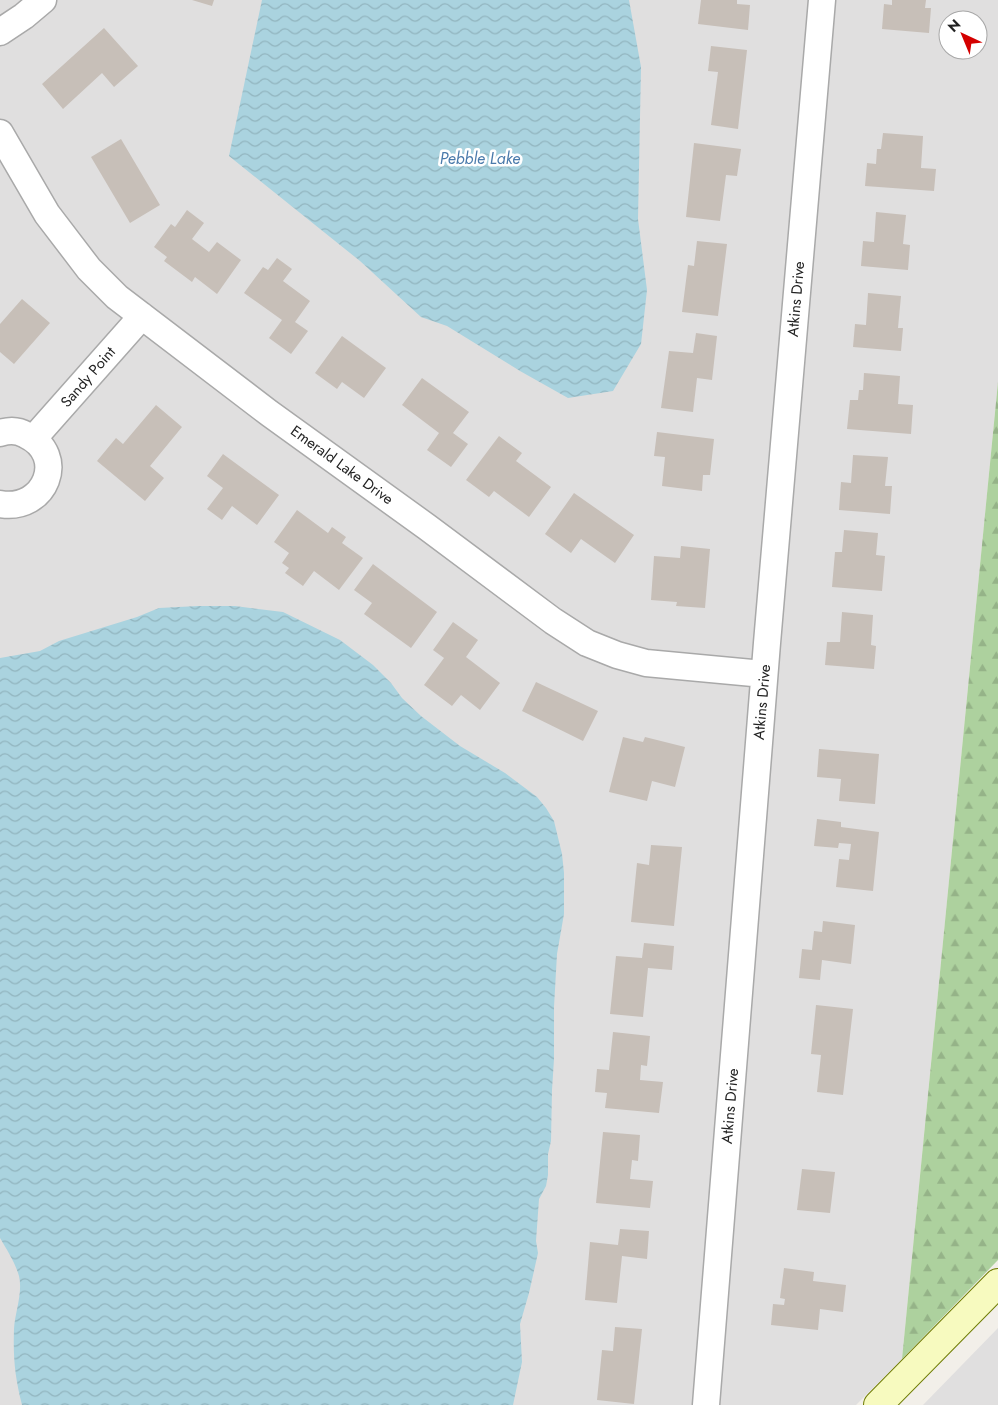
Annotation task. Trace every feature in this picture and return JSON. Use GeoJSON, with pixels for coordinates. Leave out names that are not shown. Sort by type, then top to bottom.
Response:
{"type":"FeatureCollection","features":[{"type":"Feature","properties":{"kind":"main road"},"geometry":{"type":"LineString","coordinates":[[878,1405],[998,1283]]}},
{"type":"Feature","properties":{"kind":"street"},"geometry":{"type":"LineString","coordinates":[[0,32],[44,0]]}},
{"type":"Feature","properties":{"kind":"street","name":"Atkins Drive"},"geometry":{"type":"LineString","coordinates":[[706,1405],[764,674],[822,0]]}},
{"type":"Feature","properties":{"kind":"street","name":"Emerald Lake Drive"},"geometry":{"type":"LineString","coordinates":[[0,132],[47,214],[89,269],[110,290],[269,413],[553,621],[587,643],[617,655],[646,663],[764,674]]}},
{"type":"Feature","properties":{"kind":"street","name":"Sandy Point"},"geometry":{"type":"LineString","coordinates":[[34,438],[142,316]]}},
{"type":"Feature","properties":{"kind":"street"},"geometry":{"type":"LineString","coordinates":[[0,433],[6,431],[21,432],[34,438],[44,450],[48,463],[47,478],[40,491],[29,500],[16,505],[0,504]]}},
{"type":"Feature","properties":{"kind":"shaded area"},"geometry":{"type":"Polygon","coordinates":[[[0,0],[998,0],[998,382],[902,1359],[856,1405],[0,1405],[0,0]]]}},
{"type":"Feature","properties":{"kind":"shaded area"},"geometry":{"type":"Polygon","coordinates":[[[998,1328],[998,1405],[923,1405],[998,1328]]]}},
{"type":"Feature","properties":{"kind":"green space"},"geometry":{"type":"Polygon","coordinates":[[[998,382],[998,1260],[902,1359],[998,382]]]}},
{"type":"Feature","properties":{"kind":"water","name":"Pebble Lake"},"geometry":{"type":"Polygon","coordinates":[[[262,0],[629,0],[641,67],[638,219],[647,290],[641,344],[613,391],[568,398],[447,326],[421,317],[360,261],[229,156],[262,0]]]}},
{"type":"Feature","properties":{"kind":"water"},"geometry":{"type":"Polygon","coordinates":[[[235,606],[283,612],[340,640],[373,665],[421,716],[460,746],[505,773],[537,797],[554,821],[562,854],[564,914],[557,954],[551,1141],[548,1154],[546,1186],[539,1199],[536,1241],[538,1253],[520,1324],[522,1362],[513,1405],[22,1405],[16,1377],[14,1350],[14,1329],[20,1282],[11,1256],[0,1238],[0,658],[40,651],[59,641],[137,617],[159,608],[235,606]]]}},
{"type":"Feature","properties":{"kind":"building"},"geometry":{"type":"Polygon","coordinates":[[[192,0],[214,0],[212,6],[192,0]]]}},
{"type":"Feature","properties":{"kind":"building"},"geometry":{"type":"Polygon","coordinates":[[[701,0],[737,0],[737,4],[750,5],[748,30],[698,24],[701,0]]]}},
{"type":"Feature","properties":{"kind":"building"},"geometry":{"type":"Polygon","coordinates":[[[892,0],[926,0],[925,8],[931,8],[929,33],[882,29],[884,4],[892,5],[892,0]]]}},
{"type":"Feature","properties":{"kind":"building"},"geometry":{"type":"Polygon","coordinates":[[[104,28],[138,66],[114,87],[102,73],[63,109],[42,84],[104,28]]]}},
{"type":"Feature","properties":{"kind":"building"},"geometry":{"type":"Polygon","coordinates":[[[711,46],[747,50],[738,129],[711,125],[718,72],[708,71],[711,46]]]}},
{"type":"Feature","properties":{"kind":"building"},"geometry":{"type":"Polygon","coordinates":[[[883,133],[923,136],[921,168],[936,169],[934,191],[865,186],[867,163],[876,164],[877,149],[881,149],[883,133]]]}},
{"type":"Feature","properties":{"kind":"building"},"geometry":{"type":"Polygon","coordinates":[[[121,139],[160,205],[130,223],[91,157],[121,139]]]}},
{"type":"Feature","properties":{"kind":"building"},"geometry":{"type":"Polygon","coordinates":[[[694,143],[741,149],[737,176],[726,175],[720,221],[686,217],[694,143]]]}},
{"type":"Feature","properties":{"kind":"building"},"geometry":{"type":"Polygon","coordinates":[[[187,210],[204,223],[192,239],[209,252],[217,242],[241,260],[217,294],[195,277],[192,282],[164,261],[167,257],[154,247],[171,224],[175,227],[187,210]]]}},
{"type":"Feature","properties":{"kind":"building"},"geometry":{"type":"Polygon","coordinates":[[[876,212],[906,215],[903,244],[910,245],[908,270],[861,266],[863,241],[874,242],[876,212]]]}},
{"type":"Feature","properties":{"kind":"building"},"geometry":{"type":"Polygon","coordinates":[[[697,241],[727,244],[718,316],[682,312],[688,265],[694,266],[697,241]]]}},
{"type":"Feature","properties":{"kind":"building"},"geometry":{"type":"Polygon","coordinates":[[[277,258],[292,269],[283,281],[310,301],[295,322],[308,331],[291,354],[269,338],[282,320],[244,293],[263,267],[268,270],[277,258]]]}},
{"type":"Feature","properties":{"kind":"building"},"geometry":{"type":"Polygon","coordinates":[[[868,293],[901,296],[898,328],[903,328],[901,351],[853,347],[855,324],[866,325],[868,293]]]}},
{"type":"Feature","properties":{"kind":"building"},"geometry":{"type":"Polygon","coordinates":[[[22,299],[50,323],[14,364],[0,352],[0,324],[22,299]]]}},
{"type":"Feature","properties":{"kind":"building"},"geometry":{"type":"Polygon","coordinates":[[[696,333],[717,336],[712,380],[697,378],[693,412],[661,408],[669,351],[693,353],[696,333]]]}},
{"type":"Feature","properties":{"kind":"building"},"geometry":{"type":"Polygon","coordinates":[[[342,336],[386,368],[364,398],[342,382],[337,389],[315,373],[342,336]]]}},
{"type":"Feature","properties":{"kind":"building"},"geometry":{"type":"Polygon","coordinates":[[[864,373],[900,376],[898,404],[913,405],[911,434],[847,429],[850,400],[858,400],[859,390],[863,390],[864,373]]]}},
{"type":"Feature","properties":{"kind":"building"},"geometry":{"type":"Polygon","coordinates":[[[422,378],[469,412],[453,433],[468,444],[451,467],[427,450],[439,433],[402,405],[422,378]]]}},
{"type":"Feature","properties":{"kind":"building"},"geometry":{"type":"Polygon","coordinates":[[[156,405],[182,427],[150,466],[164,478],[145,501],[97,461],[116,438],[123,444],[156,405]]]}},
{"type":"Feature","properties":{"kind":"building"},"geometry":{"type":"Polygon","coordinates":[[[657,432],[714,439],[710,475],[703,475],[702,491],[662,486],[665,457],[654,456],[657,432]]]}},
{"type":"Feature","properties":{"kind":"building"},"geometry":{"type":"Polygon","coordinates":[[[499,436],[522,453],[516,461],[551,487],[529,517],[494,491],[489,497],[466,480],[499,436]]]}},
{"type":"Feature","properties":{"kind":"building"},"geometry":{"type":"Polygon","coordinates":[[[223,454],[279,495],[257,525],[232,506],[222,520],[207,509],[223,488],[207,476],[223,454]]]}},
{"type":"Feature","properties":{"kind":"building"},"geometry":{"type":"Polygon","coordinates":[[[853,455],[888,457],[885,486],[892,486],[890,514],[839,510],[841,482],[851,483],[853,455]]]}},
{"type":"Feature","properties":{"kind":"building"},"geometry":{"type":"Polygon","coordinates":[[[574,493],[634,535],[615,563],[581,539],[571,553],[545,534],[574,493]]]}},
{"type":"Feature","properties":{"kind":"building"},"geometry":{"type":"Polygon","coordinates":[[[297,510],[328,533],[332,527],[346,537],[342,543],[363,558],[339,590],[314,571],[303,586],[285,573],[289,568],[282,563],[289,553],[274,542],[297,510]]]}},
{"type":"Feature","properties":{"kind":"building"},"geometry":{"type":"Polygon","coordinates":[[[844,530],[878,533],[876,555],[885,556],[882,591],[832,587],[835,552],[842,552],[844,530]]]}},
{"type":"Feature","properties":{"kind":"building"},"geometry":{"type":"Polygon","coordinates":[[[681,546],[710,549],[705,608],[676,606],[677,602],[651,600],[654,556],[680,558],[681,546]]]}},
{"type":"Feature","properties":{"kind":"building"},"geometry":{"type":"Polygon","coordinates":[[[373,564],[437,612],[411,648],[364,614],[372,603],[354,590],[373,564]]]}},
{"type":"Feature","properties":{"kind":"building"},"geometry":{"type":"Polygon","coordinates":[[[842,612],[873,615],[871,645],[876,646],[874,669],[825,665],[827,642],[840,642],[842,612]]]}},
{"type":"Feature","properties":{"kind":"building"},"geometry":{"type":"Polygon","coordinates":[[[453,622],[478,640],[466,657],[500,683],[480,710],[461,695],[452,706],[424,685],[444,658],[433,650],[453,622]]]}},
{"type":"Feature","properties":{"kind":"building"},"geometry":{"type":"Polygon","coordinates":[[[536,682],[598,711],[583,741],[522,711],[536,682]]]}},
{"type":"Feature","properties":{"kind":"building"},"geometry":{"type":"Polygon","coordinates":[[[623,737],[643,742],[645,737],[685,747],[675,787],[652,781],[647,801],[609,792],[623,737]]]}},
{"type":"Feature","properties":{"kind":"building"},"geometry":{"type":"Polygon","coordinates":[[[819,749],[879,754],[875,804],[839,801],[841,779],[817,777],[819,749]]]}},
{"type":"Feature","properties":{"kind":"building"},"geometry":{"type":"Polygon","coordinates":[[[817,819],[841,822],[841,827],[879,832],[873,891],[836,887],[839,859],[849,860],[851,844],[839,843],[838,848],[814,846],[817,819]]]}},
{"type":"Feature","properties":{"kind":"building"},"geometry":{"type":"Polygon","coordinates":[[[651,845],[682,847],[674,926],[631,922],[637,863],[649,865],[651,845]]]}},
{"type":"Feature","properties":{"kind":"building"},"geometry":{"type":"Polygon","coordinates":[[[823,921],[855,925],[851,964],[822,960],[820,980],[799,978],[802,949],[812,950],[814,931],[822,932],[823,921]]]}},
{"type":"Feature","properties":{"kind":"building"},"geometry":{"type":"Polygon","coordinates":[[[644,943],[674,946],[672,970],[648,968],[643,1017],[610,1014],[616,956],[642,958],[644,943]]]}},
{"type":"Feature","properties":{"kind":"building"},"geometry":{"type":"Polygon","coordinates":[[[816,1005],[853,1009],[843,1095],[817,1092],[821,1055],[811,1054],[816,1005]]]}},
{"type":"Feature","properties":{"kind":"building"},"geometry":{"type":"Polygon","coordinates":[[[613,1032],[650,1036],[647,1066],[641,1065],[640,1080],[663,1082],[659,1113],[605,1108],[607,1093],[595,1092],[597,1069],[609,1070],[613,1032]]]}},
{"type":"Feature","properties":{"kind":"building"},"geometry":{"type":"Polygon","coordinates":[[[603,1132],[640,1135],[638,1161],[632,1160],[630,1179],[653,1181],[650,1208],[596,1203],[603,1132]]]}},
{"type":"Feature","properties":{"kind":"building"},"geometry":{"type":"Polygon","coordinates":[[[802,1169],[835,1172],[830,1213],[797,1210],[802,1169]]]}},
{"type":"Feature","properties":{"kind":"building"},"geometry":{"type":"Polygon","coordinates":[[[620,1229],[649,1231],[647,1259],[622,1256],[617,1303],[585,1300],[590,1242],[618,1245],[620,1229]]]}},
{"type":"Feature","properties":{"kind":"building"},"geometry":{"type":"Polygon","coordinates":[[[784,1268],[814,1272],[813,1281],[846,1285],[843,1312],[820,1309],[818,1330],[771,1325],[773,1304],[784,1305],[785,1299],[780,1298],[784,1268]]]}},
{"type":"Feature","properties":{"kind":"building"},"geometry":{"type":"Polygon","coordinates":[[[615,1327],[642,1329],[634,1404],[597,1400],[602,1350],[613,1351],[615,1327]]]}}]}
